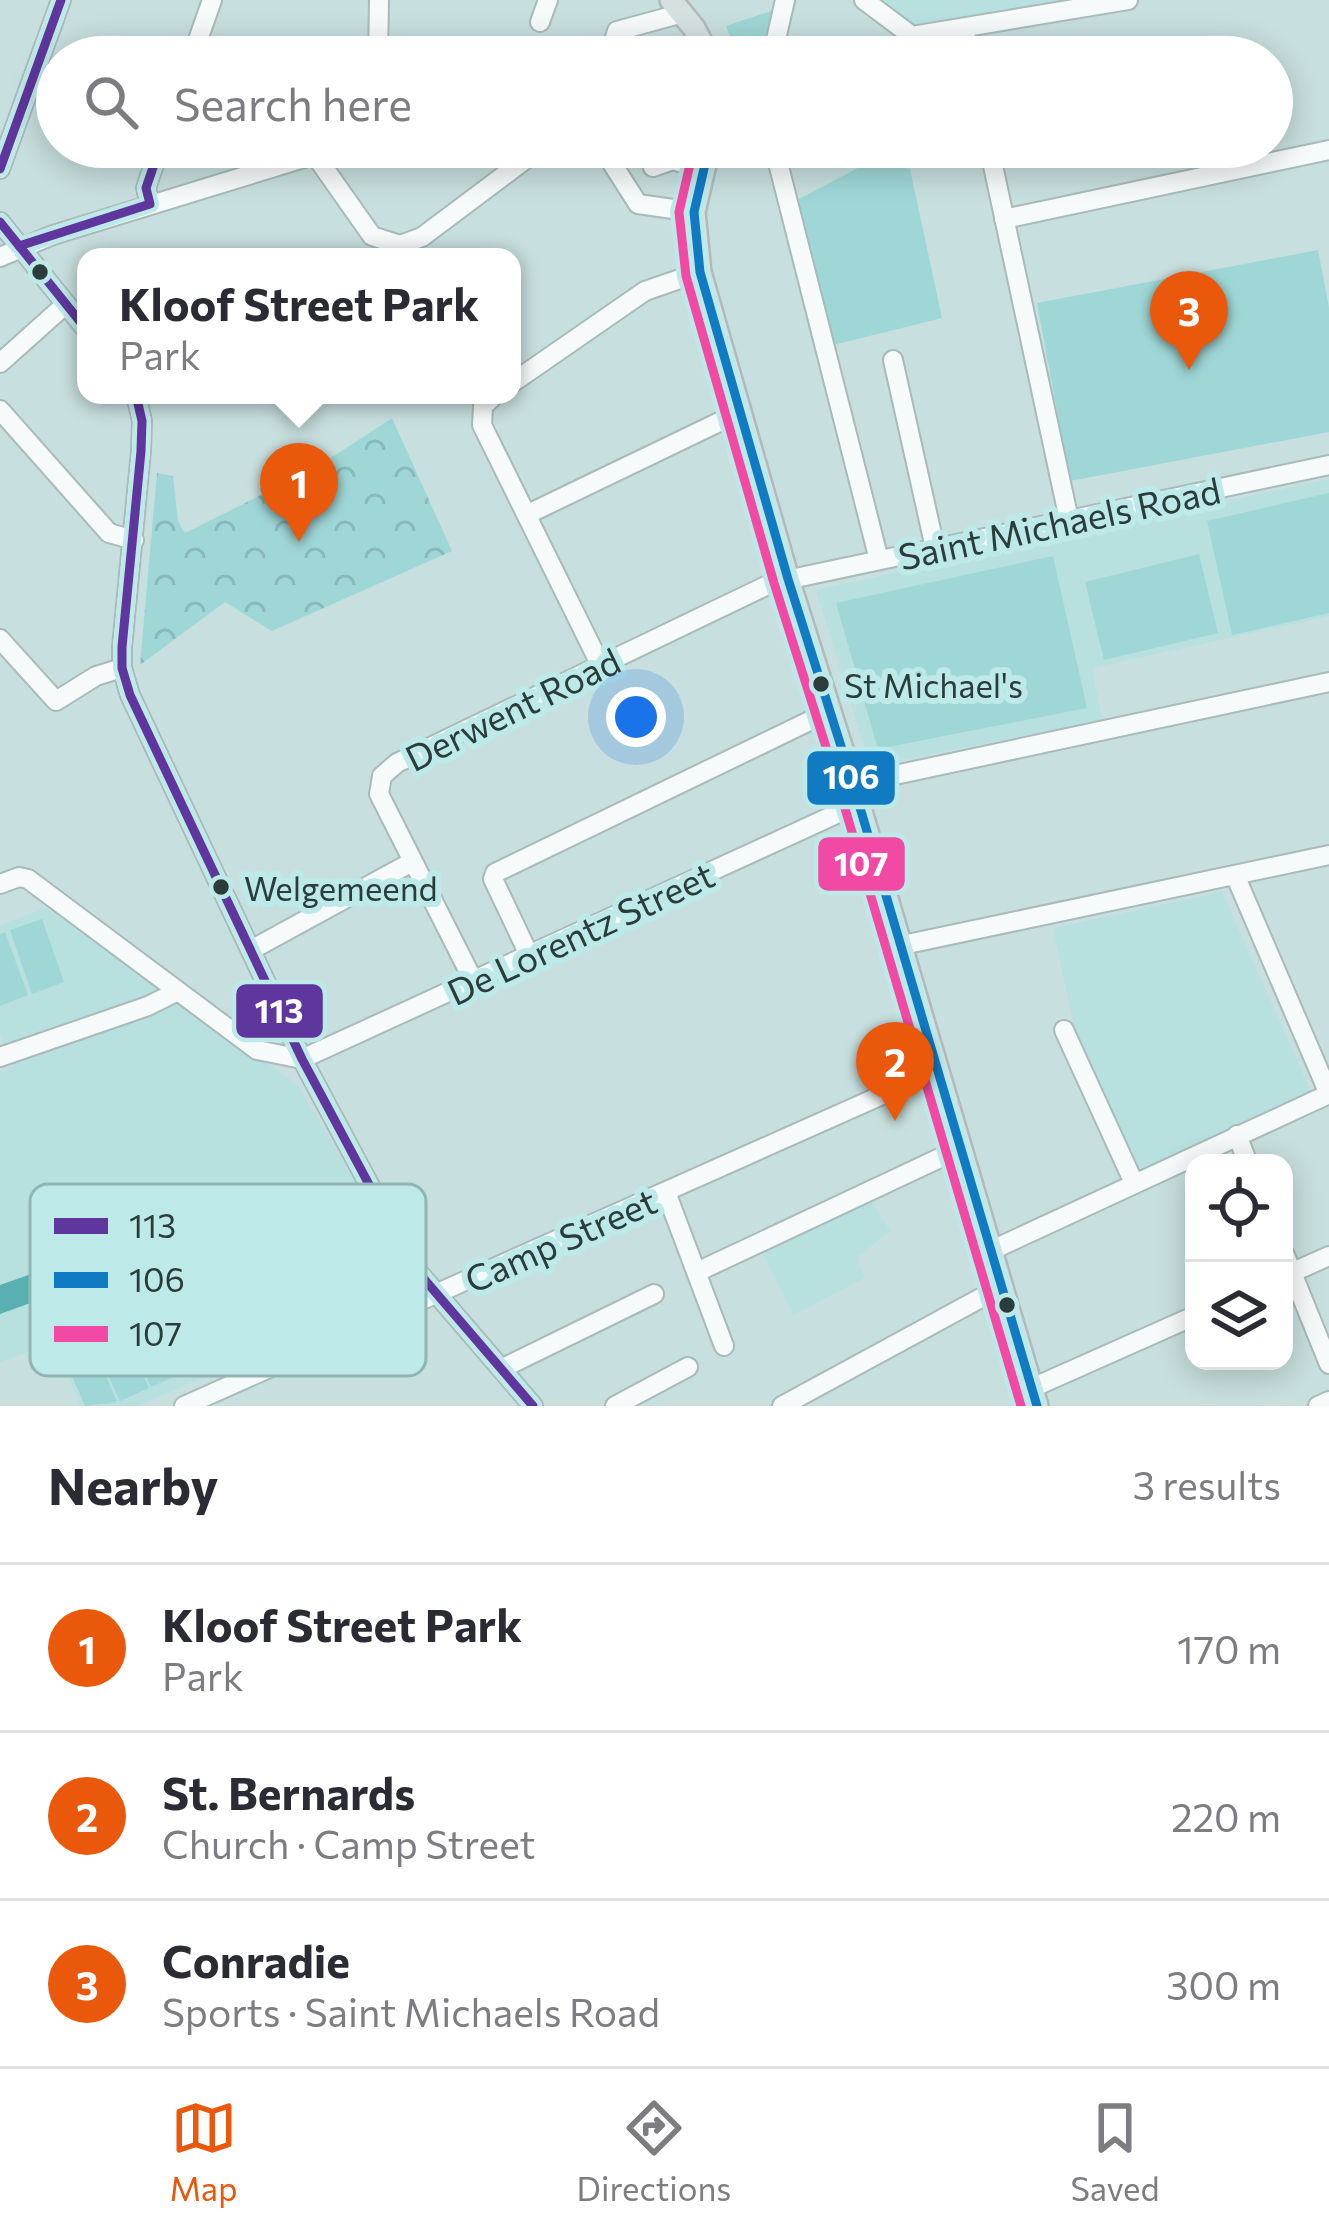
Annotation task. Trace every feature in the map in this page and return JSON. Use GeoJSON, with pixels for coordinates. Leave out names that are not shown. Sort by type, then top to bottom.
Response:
{"type":"FeatureCollection","features":[{"type":"Feature","properties":{"kind":"main road"},"geometry":{"type":"LineString","coordinates":[[677,6],[696,36]]}},
{"type":"Feature","properties":{"kind":"main road"},"geometry":{"type":"LineString","coordinates":[[704,170],[694,212],[700,272],[1034,1397]]}},
{"type":"Feature","properties":{"kind":"street"},"geometry":{"type":"LineString","coordinates":[[48,36],[61,0]]}},
{"type":"Feature","properties":{"kind":"street"},"geometry":{"type":"LineString","coordinates":[[199,36],[212,0]]}},
{"type":"Feature","properties":{"kind":"street"},"geometry":{"type":"LineString","coordinates":[[378,36],[379,0]]}},
{"type":"Feature","properties":{"kind":"street"},"geometry":{"type":"LineString","coordinates":[[540,22],[548,0]]}},
{"type":"Feature","properties":{"kind":"street"},"geometry":{"type":"LineString","coordinates":[[777,36],[785,0]]}},
{"type":"Feature","properties":{"kind":"street"},"geometry":{"type":"LineString","coordinates":[[864,0],[912,36],[1128,0]]}},
{"type":"Feature","properties":{"kind":"street"},"geometry":{"type":"LineString","coordinates":[[616,36],[617,31],[677,6]]}},
{"type":"Feature","properties":{"kind":"street"},"geometry":{"type":"LineString","coordinates":[[964,29],[966,36]]}},
{"type":"Feature","properties":{"kind":"street"},"geometry":{"type":"LineString","coordinates":[[0,169],[36,69]]}},
{"type":"Feature","properties":{"kind":"street"},"geometry":{"type":"LineString","coordinates":[[1293,158],[1329,150]]}},
{"type":"Feature","properties":{"kind":"street"},"geometry":{"type":"LineString","coordinates":[[150,204],[146,188],[153,168]]}},
{"type":"Feature","properties":{"kind":"street"},"geometry":{"type":"LineString","coordinates":[[0,257],[19,246],[270,168]]}},
{"type":"Feature","properties":{"kind":"street"},"geometry":{"type":"LineString","coordinates":[[323,168],[372,236],[400,245],[422,237],[514,168]]}},
{"type":"Feature","properties":{"kind":"street"},"geometry":{"type":"LineString","coordinates":[[615,168],[638,204],[694,212]]}},
{"type":"Feature","properties":{"kind":"street"},"geometry":{"type":"LineString","coordinates":[[698,168],[704,170]]}},
{"type":"Feature","properties":{"kind":"street"},"geometry":{"type":"LineString","coordinates":[[778,168],[879,560]]}},
{"type":"Feature","properties":{"kind":"street"},"geometry":{"type":"LineString","coordinates":[[993,168],[1069,520]]}},
{"type":"Feature","properties":{"kind":"street"},"geometry":{"type":"LineString","coordinates":[[1004,220],[1245,168]]}},
{"type":"Feature","properties":{"kind":"street"},"geometry":{"type":"LineString","coordinates":[[0,222],[77,318]]}},
{"type":"Feature","properties":{"kind":"street"},"geometry":{"type":"LineString","coordinates":[[521,377],[645,291],[700,272]]}},
{"type":"Feature","properties":{"kind":"street"},"geometry":{"type":"LineString","coordinates":[[0,363],[66,304]]}},
{"type":"Feature","properties":{"kind":"street"},"geometry":{"type":"LineString","coordinates":[[893,360],[935,548]]}},
{"type":"Feature","properties":{"kind":"street"},"geometry":{"type":"LineString","coordinates":[[138,404],[141,452],[122,668],[134,705],[302,1060],[369,1184]]}},
{"type":"Feature","properties":{"kind":"street"},"geometry":{"type":"LineString","coordinates":[[486,404],[480,412],[482,425],[600,664]]}},
{"type":"Feature","properties":{"kind":"street"},"geometry":{"type":"LineString","coordinates":[[0,410],[110,533],[134,540]]}},
{"type":"Feature","properties":{"kind":"street"},"geometry":{"type":"LineString","coordinates":[[528,514],[740,412]]}},
{"type":"Feature","properties":{"kind":"street","name":"Saint Michaels Road"},"geometry":{"type":"LineString","coordinates":[[788,579],[1329,465]]}},
{"type":"Feature","properties":{"kind":"street","name":"Derwent Road"},"geometry":{"type":"LineString","coordinates":[[474,982],[379,794],[385,771],[718,607],[788,579]]}},
{"type":"Feature","properties":{"kind":"street"},"geometry":{"type":"LineString","coordinates":[[0,640],[56,701],[95,676],[122,668]]}},
{"type":"Feature","properties":{"kind":"street","name":"De Lorentz Street"},"geometry":{"type":"LineString","coordinates":[[302,1060],[530,957],[856,794],[1329,682]]}},
{"type":"Feature","properties":{"kind":"street"},"geometry":{"type":"LineString","coordinates":[[530,957],[493,879],[495,873],[828,712]]}},
{"type":"Feature","properties":{"kind":"street"},"geometry":{"type":"LineString","coordinates":[[898,946],[1329,855]]}},
{"type":"Feature","properties":{"kind":"street"},"geometry":{"type":"LineString","coordinates":[[250,950],[412,862]]}},
{"type":"Feature","properties":{"kind":"street"},"geometry":{"type":"LineString","coordinates":[[990,1251],[1329,1094],[1235,875]]}},
{"type":"Feature","properties":{"kind":"street"},"geometry":{"type":"LineString","coordinates":[[0,884],[28,879],[257,1050],[302,1060]]}},
{"type":"Feature","properties":{"kind":"street"},"geometry":{"type":"LineString","coordinates":[[0,1057],[178,991]]}},
{"type":"Feature","properties":{"kind":"street"},"geometry":{"type":"LineString","coordinates":[[1064,1030],[1134,1183]]}},
{"type":"Feature","properties":{"kind":"street","name":"Camp Street"},"geometry":{"type":"LineString","coordinates":[[426,1298],[936,1071]]}},
{"type":"Feature","properties":{"kind":"street"},"geometry":{"type":"LineString","coordinates":[[1237,1135],[1244,1154]]}},
{"type":"Feature","properties":{"kind":"street"},"geometry":{"type":"LineString","coordinates":[[697,1272],[959,1149]]}},
{"type":"Feature","properties":{"kind":"street"},"geometry":{"type":"LineString","coordinates":[[666,1192],[724,1346]]}},
{"type":"Feature","properties":{"kind":"street"},"geometry":{"type":"LineString","coordinates":[[1293,1265],[1329,1256]]}},
{"type":"Feature","properties":{"kind":"street"},"geometry":{"type":"LineString","coordinates":[[426,1283],[533,1406]]}},
{"type":"Feature","properties":{"kind":"street"},"geometry":{"type":"LineString","coordinates":[[1293,1283],[1329,1364]]}},
{"type":"Feature","properties":{"kind":"street"},"geometry":{"type":"LineString","coordinates":[[782,1406],[1001,1287]]}},
{"type":"Feature","properties":{"kind":"street"},"geometry":{"type":"LineString","coordinates":[[503,1368],[654,1294]]}},
{"type":"Feature","properties":{"kind":"street"},"geometry":{"type":"LineString","coordinates":[[1034,1397],[1185,1321]]}},
{"type":"Feature","properties":{"kind":"street"},"geometry":{"type":"LineString","coordinates":[[615,1406],[688,1367]]}},
{"type":"Feature","properties":{"kind":"street","name":"Camp Street"},"geometry":{"type":"LineString","coordinates":[[184,1406],[214,1400],[264,1376]]}},
{"type":"Feature","properties":{"kind":"street"},"geometry":{"type":"LineString","coordinates":[[1318,1406],[1329,1401]]}},
{"type":"Feature","properties":{"kind":"shaded area"},"geometry":{"type":"Polygon","coordinates":[[[879,0],[1065,0],[916,26],[908,25],[879,0]]]}},
{"type":"Feature","properties":{"kind":"shaded area"},"geometry":{"type":"Polygon","coordinates":[[[1329,479],[1329,616],[1092,668],[1102,720],[870,766],[816,590],[1329,479]]]}},
{"type":"Feature","properties":{"kind":"shaded area"},"geometry":{"type":"Polygon","coordinates":[[[1222,892],[1312,1094],[1139,1174],[1077,1040],[1053,928],[1222,892]]]}},
{"type":"Feature","properties":{"kind":"shaded area"},"geometry":{"type":"Polygon","coordinates":[[[46,908],[298,1085],[356,1184],[30,1184],[30,1351],[0,1362],[0,1072],[13,1067],[0,1032],[0,925],[46,908]]]}},
{"type":"Feature","properties":{"kind":"shaded area"},"geometry":{"type":"Polygon","coordinates":[[[869,1198],[890,1231],[856,1258],[865,1278],[793,1315],[761,1251],[869,1198]]]}},
{"type":"Feature","properties":{"kind":"shaded area"},"geometry":{"type":"Polygon","coordinates":[[[30,1274],[30,1303],[0,1314],[0,1285],[30,1274]]]}},
{"type":"Feature","properties":{"kind":"shaded area"},"geometry":{"type":"Polygon","coordinates":[[[68,1376],[206,1376],[137,1406],[81,1406],[68,1376]]]}},
{"type":"Feature","properties":{"kind":"green space"},"geometry":{"type":"Polygon","coordinates":[[[777,9],[770,36],[730,36],[726,26],[777,9]]]}},
{"type":"Feature","properties":{"kind":"green space"},"geometry":{"type":"Polygon","coordinates":[[[858,168],[910,169],[942,318],[833,345],[795,201],[858,168]]]}},
{"type":"Feature","properties":{"kind":"green space"},"geometry":{"type":"Polygon","coordinates":[[[1318,250],[1329,308],[1329,432],[1070,481],[1037,303],[1318,250]]]}},
{"type":"Feature","properties":{"kind":"green space"},"geometry":{"type":"Polygon","coordinates":[[[392,418],[452,551],[272,631],[225,602],[140,665],[157,473],[173,476],[178,521],[185,533],[317,467],[392,418]]]}},
{"type":"Feature","properties":{"kind":"green space"},"geometry":{"type":"Polygon","coordinates":[[[1329,493],[1329,613],[1232,635],[1207,521],[1329,493]]]}},
{"type":"Feature","properties":{"kind":"green space"},"geometry":{"type":"Polygon","coordinates":[[[1199,554],[1218,633],[1104,660],[1085,582],[1199,554]]]}},
{"type":"Feature","properties":{"kind":"green space"},"geometry":{"type":"Polygon","coordinates":[[[1053,556],[1087,708],[878,749],[836,603],[1053,556]]]}},
{"type":"Feature","properties":{"kind":"green space"},"geometry":{"type":"Polygon","coordinates":[[[42,919],[64,982],[32,994],[10,930],[42,919]]]}},
{"type":"Feature","properties":{"kind":"green space"},"geometry":{"type":"Polygon","coordinates":[[[5,932],[28,995],[0,1006],[0,934],[5,932]]]}},
{"type":"Feature","properties":{"kind":"green space"},"geometry":{"type":"Polygon","coordinates":[[[72,1376],[106,1376],[117,1402],[85,1406],[72,1376]]]}},
{"type":"Feature","properties":{"kind":"green space"},"geometry":{"type":"Polygon","coordinates":[[[109,1376],[143,1376],[149,1388],[120,1401],[109,1376]]]}},
{"type":"Feature","properties":{"kind":"green space"},"geometry":{"type":"Polygon","coordinates":[[[146,1376],[176,1376],[151,1387],[146,1376]]]}},
{"type":"Feature","properties":{"kind":"transit line","name":"113"},"geometry":{"type":"LineString","coordinates":[[48,36],[61,0]]}},
{"type":"Feature","properties":{"kind":"transit line","name":"113"},"geometry":{"type":"LineString","coordinates":[[0,169],[36,69]]}},
{"type":"Feature","properties":{"kind":"transit line","name":"113"},"geometry":{"type":"LineString","coordinates":[[19,246],[150,204],[146,188],[153,168]]}},
{"type":"Feature","properties":{"kind":"transit line","name":"107"},"geometry":{"type":"LineString","coordinates":[[689,168],[679,212],[686,276],[1021,1406]]}},
{"type":"Feature","properties":{"kind":"transit line","name":"106"},"geometry":{"type":"LineString","coordinates":[[704,168],[694,212],[700,272],[1037,1406]]}},
{"type":"Feature","properties":{"kind":"transit line","name":"113"},"geometry":{"type":"LineString","coordinates":[[0,222],[77,318]]}},
{"type":"Feature","properties":{"kind":"transit line","name":"113"},"geometry":{"type":"LineString","coordinates":[[138,404],[141,451],[122,668],[130,695],[302,1059],[369,1184]]}},
{"type":"Feature","properties":{"kind":"transit line","name":"113"},"geometry":{"type":"LineString","coordinates":[[426,1281],[533,1406]]}},
{"type":"Feature","properties":{"kind":"place","name":"Conradie"},"geometry":{"type":"Point","coordinates":[1189,370]}},
{"type":"Feature","properties":{"kind":"place","name":"Kloof Street Park"},"geometry":{"type":"Point","coordinates":[299,542]}},
{"type":"Feature","properties":{"kind":"place","name":"St Michael's"},"geometry":{"type":"Point","coordinates":[821,684]}},
{"type":"Feature","properties":{"kind":"place","name":"Welgemeend"},"geometry":{"type":"Point","coordinates":[221,887]}},
{"type":"Feature","properties":{"kind":"place","name":"St. Bernards"},"geometry":{"type":"Point","coordinates":[895,1121]}}]}
